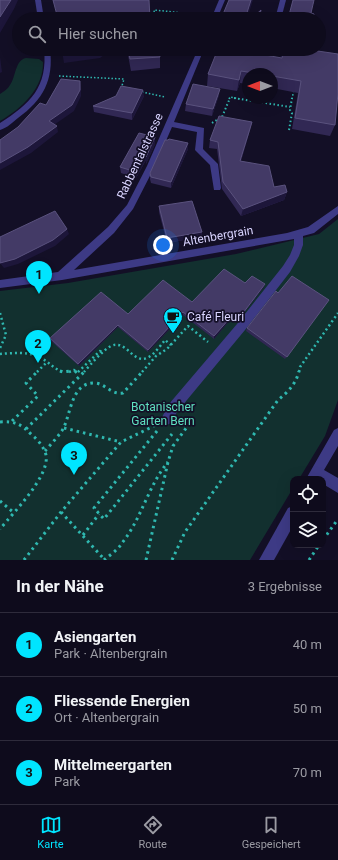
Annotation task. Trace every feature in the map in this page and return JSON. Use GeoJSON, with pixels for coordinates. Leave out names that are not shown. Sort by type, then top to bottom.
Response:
{"type":"FeatureCollection","features":[{"type":"Feature","properties":{"kind":"street"},"geometry":{"type":"LineString","coordinates":[[38,0],[38,12]]}},
{"type":"Feature","properties":{"kind":"street"},"geometry":{"type":"LineString","coordinates":[[217,12],[222,0]]}},
{"type":"Feature","properties":{"kind":"street"},"geometry":{"type":"LineString","coordinates":[[280,12],[283,0]]}},
{"type":"Feature","properties":{"kind":"street"},"geometry":{"type":"LineString","coordinates":[[0,127],[22,112],[34,101],[44,86],[48,76],[50,60],[49,56]]}},
{"type":"Feature","properties":{"kind":"street","name":"Rabbentalstrasse"},"geometry":{"type":"LineString","coordinates":[[62,276],[111,230],[130,207],[151,166],[198,56]]}},
{"type":"Feature","properties":{"kind":"street"},"geometry":{"type":"LineString","coordinates":[[292,56],[306,58]]}},
{"type":"Feature","properties":{"kind":"street"},"geometry":{"type":"LineString","coordinates":[[169,124],[201,130],[199,150],[214,164],[217,188]]}},
{"type":"Feature","properties":{"kind":"street","name":"Altenbergrain"},"geometry":{"type":"LineString","coordinates":[[0,284],[62,276],[298,235],[311,230],[338,209]]}},
{"type":"Feature","properties":{"kind":"street"},"geometry":{"type":"LineString","coordinates":[[167,418],[173,408],[241,327],[245,318],[279,279],[298,248],[300,240],[298,235]]}},
{"type":"Feature","properties":{"kind":"street"},"geometry":{"type":"LineString","coordinates":[[314,476],[338,434]]}},
{"type":"Feature","properties":{"kind":"street"},"geometry":{"type":"LineString","coordinates":[[326,481],[338,486]]}},
{"type":"Feature","properties":{"kind":"street"},"geometry":{"type":"LineString","coordinates":[[266,560],[290,518]]}},
{"type":"Feature","properties":{"kind":"path"},"geometry":{"type":"LineString","coordinates":[[154,12],[154,10],[175,12]]}},
{"type":"Feature","properties":{"kind":"path"},"geometry":{"type":"LineString","coordinates":[[74,76],[124,80],[121,89],[127,90]]}},
{"type":"Feature","properties":{"kind":"path"},"geometry":{"type":"LineString","coordinates":[[289,130],[292,113],[290,107],[295,86]]}},
{"type":"Feature","properties":{"kind":"path"},"geometry":{"type":"LineString","coordinates":[[139,92],[166,96],[163,101]]}},
{"type":"Feature","properties":{"kind":"path"},"geometry":{"type":"LineString","coordinates":[[201,130],[222,117],[230,97],[290,107]]}},
{"type":"Feature","properties":{"kind":"path"},"geometry":{"type":"LineString","coordinates":[[0,313],[6,335],[0,348]]}},
{"type":"Feature","properties":{"kind":"path"},"geometry":{"type":"LineString","coordinates":[[172,560],[185,532],[278,400],[287,394],[297,379],[300,367],[338,313]]}},
{"type":"Feature","properties":{"kind":"path"},"geometry":{"type":"LineString","coordinates":[[45,451],[64,428],[73,398],[80,389],[89,383],[99,383],[114,393],[123,394],[156,356],[171,344],[188,326],[214,346]]}},
{"type":"Feature","properties":{"kind":"path"},"geometry":{"type":"LineString","coordinates":[[26,429],[110,346],[116,343],[122,345],[136,357],[142,359],[148,357],[165,340],[171,344]]}},
{"type":"Feature","properties":{"kind":"path"},"geometry":{"type":"LineString","coordinates":[[0,354],[36,355],[58,371],[69,373],[74,370],[77,372],[100,351],[103,353]]}},
{"type":"Feature","properties":{"kind":"path"},"geometry":{"type":"LineString","coordinates":[[12,421],[38,396],[26,383],[47,362]]}},
{"type":"Feature","properties":{"kind":"path"},"geometry":{"type":"LineString","coordinates":[[24,560],[61,512],[121,442],[167,418]]}},
{"type":"Feature","properties":{"kind":"path"},"geometry":{"type":"LineString","coordinates":[[167,418],[94,508],[104,519],[176,428]]}},
{"type":"Feature","properties":{"kind":"path"},"geometry":{"type":"LineString","coordinates":[[0,422],[12,421],[26,429],[45,451],[46,463],[40,480],[0,529]]}},
{"type":"Feature","properties":{"kind":"path"},"geometry":{"type":"LineString","coordinates":[[146,560],[168,462],[173,446],[187,427],[181,422]]}},
{"type":"Feature","properties":{"kind":"path"},"geometry":{"type":"LineString","coordinates":[[64,428],[121,442]]}},
{"type":"Feature","properties":{"kind":"path"},"geometry":{"type":"LineString","coordinates":[[61,512],[104,560],[122,544],[136,522],[158,474],[168,462]]}},
{"type":"Feature","properties":{"kind":"path"},"geometry":{"type":"LineString","coordinates":[[0,501],[13,512]]}},
{"type":"Feature","properties":{"kind":"path"},"geometry":{"type":"LineString","coordinates":[[83,536],[99,514]]}},
{"type":"Feature","properties":{"kind":"path"},"geometry":{"type":"LineString","coordinates":[[326,536],[338,519]]}},
{"type":"Feature","properties":{"kind":"path"},"geometry":{"type":"LineString","coordinates":[[309,560],[317,548]]}},
{"type":"Feature","properties":{"kind":"green space"},"geometry":{"type":"Polygon","coordinates":[[[22,59],[39,59],[43,62],[40,80],[30,97],[16,110],[0,121],[0,94],[6,90],[12,82],[18,65],[22,59]]]}},
{"type":"Feature","properties":{"kind":"green space","name":"Botanischer Garten Bern"},"geometry":{"type":"Polygon","coordinates":[[[338,219],[338,400],[325,436],[301,476],[290,476],[290,493],[250,560],[0,560],[0,291],[68,283],[236,254],[319,234],[338,219]]]}},
{"type":"Feature","properties":{"kind":"building"},"geometry":{"type":"Polygon","coordinates":[[[0,0],[11,0],[0,17],[0,0]]]}},
{"type":"Feature","properties":{"kind":"building"},"geometry":{"type":"Polygon","coordinates":[[[53,0],[149,0],[150,12],[56,12],[53,0]]]}},
{"type":"Feature","properties":{"kind":"building"},"geometry":{"type":"Polygon","coordinates":[[[229,0],[251,0],[247,12],[224,12],[229,0]]]}},
{"type":"Feature","properties":{"kind":"building"},"geometry":{"type":"Polygon","coordinates":[[[293,0],[314,0],[311,12],[290,12],[293,0]]]}},
{"type":"Feature","properties":{"kind":"building"},"geometry":{"type":"Polygon","coordinates":[[[326,52],[338,54],[338,93],[335,125],[295,118],[301,81],[278,77],[278,68],[242,68],[239,80],[208,74],[215,56],[271,56],[282,58],[282,56],[326,56],[326,52]]]}},
{"type":"Feature","properties":{"kind":"building"},"geometry":{"type":"Polygon","coordinates":[[[129,56],[160,57],[130,59],[129,56]]]}},
{"type":"Feature","properties":{"kind":"building"},"geometry":{"type":"Polygon","coordinates":[[[61,79],[80,81],[80,90],[72,105],[49,121],[57,126],[28,147],[0,163],[0,140],[18,127],[40,103],[46,105],[61,79]]]}},
{"type":"Feature","properties":{"kind":"building"},"geometry":{"type":"Polygon","coordinates":[[[193,84],[220,89],[213,109],[186,104],[193,84]]]}},
{"type":"Feature","properties":{"kind":"building"},"geometry":{"type":"Polygon","coordinates":[[[121,86],[143,90],[132,113],[93,106],[116,96],[121,86]]]}},
{"type":"Feature","properties":{"kind":"building"},"geometry":{"type":"Polygon","coordinates":[[[219,116],[252,122],[240,161],[269,166],[274,187],[285,185],[287,192],[243,209],[223,182],[218,142],[210,140],[219,116]]]}},
{"type":"Feature","properties":{"kind":"building"},"geometry":{"type":"Polygon","coordinates":[[[139,133],[155,137],[146,157],[145,154],[136,172],[120,167],[139,133]]]}},
{"type":"Feature","properties":{"kind":"building"},"geometry":{"type":"Polygon","coordinates":[[[169,139],[188,143],[171,182],[151,177],[150,173],[165,140],[169,139]]]}},
{"type":"Feature","properties":{"kind":"building"},"geometry":{"type":"Polygon","coordinates":[[[192,201],[202,232],[167,238],[159,206],[192,201]]]}},
{"type":"Feature","properties":{"kind":"building"},"geometry":{"type":"Polygon","coordinates":[[[55,211],[67,229],[53,240],[15,259],[0,263],[0,237],[55,211]]]}},
{"type":"Feature","properties":{"kind":"building"},"geometry":{"type":"Polygon","coordinates":[[[224,269],[245,283],[252,276],[265,284],[237,321],[231,317],[214,336],[183,312],[148,350],[118,325],[78,364],[50,338],[101,292],[128,314],[163,280],[192,302],[224,269]]]}},
{"type":"Feature","properties":{"kind":"building"},"geometry":{"type":"Polygon","coordinates":[[[292,276],[329,300],[287,357],[247,328],[276,291],[278,293],[292,276]]]}},
{"type":"Feature","properties":{"kind":"place","name":"Asiengarten"},"geometry":{"type":"Point","coordinates":[39,294]}},
{"type":"Feature","properties":{"kind":"place","name":"Café Fleuri"},"geometry":{"type":"Point","coordinates":[173,334]}},
{"type":"Feature","properties":{"kind":"place","name":"Fliessende Energien"},"geometry":{"type":"Point","coordinates":[38,363]}},
{"type":"Feature","properties":{"kind":"place","name":"Mittelmeergarten"},"geometry":{"type":"Point","coordinates":[74,475]}}]}
